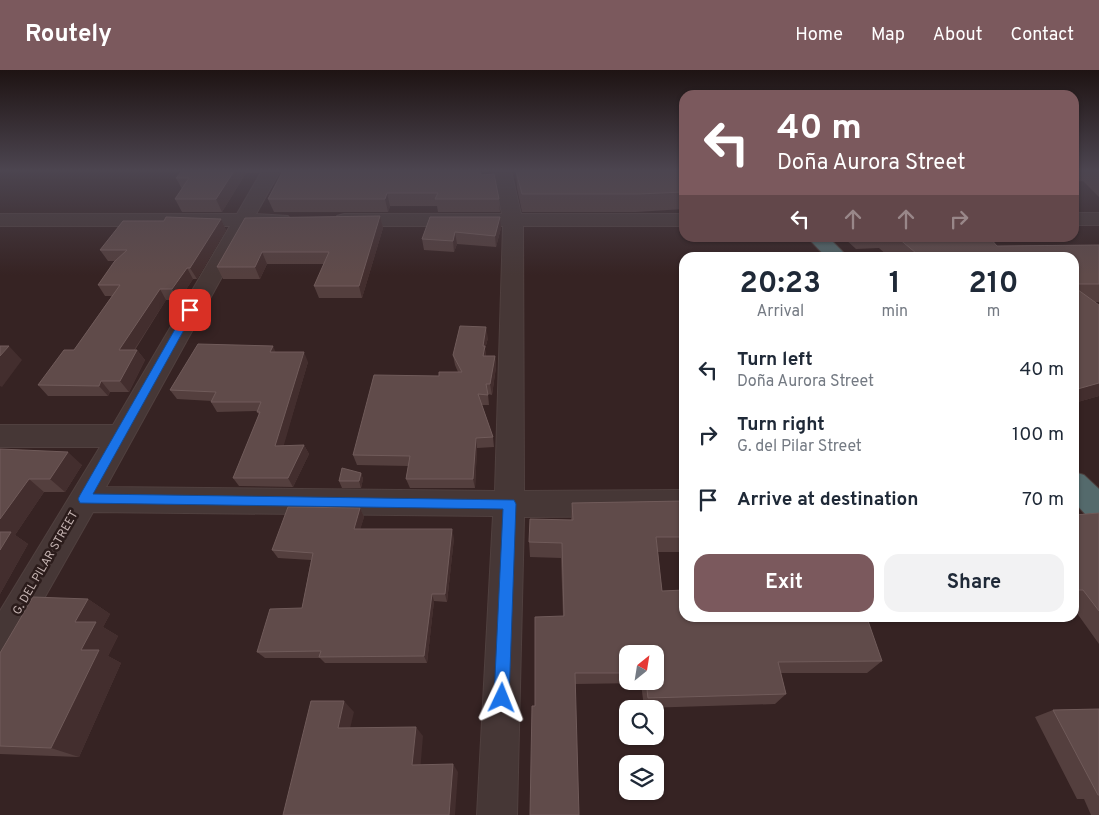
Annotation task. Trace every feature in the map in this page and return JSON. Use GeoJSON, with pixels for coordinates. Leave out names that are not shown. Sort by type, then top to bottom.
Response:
{"type":"FeatureCollection","features":[{"type":"Feature","properties":{"kind":"highway"},"geometry":{"type":"LineString","coordinates":[[822,242],[833,252]]}},
{"type":"Feature","properties":{"kind":"street","name":"G. DEL PILAR STREET"},"geometry":{"type":"LineString","coordinates":[[0,644],[121,436],[190,310],[252,206]]}},
{"type":"Feature","properties":{"kind":"street"},"geometry":{"type":"LineString","coordinates":[[497,815],[510,504],[513,220],[510,206]]}},
{"type":"Feature","properties":{"kind":"street"},"geometry":{"type":"LineString","coordinates":[[1079,219],[1099,219]]}},
{"type":"Feature","properties":{"kind":"street"},"geometry":{"type":"LineString","coordinates":[[0,220],[304,220]]}},
{"type":"Feature","properties":{"kind":"street"},"geometry":{"type":"LineString","coordinates":[[324,220],[679,220]]}},
{"type":"Feature","properties":{"kind":"street"},"geometry":{"type":"LineString","coordinates":[[0,436],[121,436]]}},
{"type":"Feature","properties":{"kind":"street"},"geometry":{"type":"LineString","coordinates":[[84,499],[510,504],[679,503]]}},
{"type":"Feature","properties":{"kind":"building"},"geometry":{"type":"Polygon","coordinates":[[[380,216],[359,286],[314,286],[329,252],[262,252],[255,267],[217,267],[245,218],[380,216]]]}},
{"type":"Feature","properties":{"kind":"building"},"geometry":{"type":"Polygon","coordinates":[[[166,217],[221,219],[190,268],[187,268],[172,289],[160,289],[119,350],[137,350],[120,381],[101,381],[99,386],[38,385],[64,350],[74,350],[120,285],[98,285],[114,262],[127,250],[100,250],[123,221],[164,221],[166,217]]]}},
{"type":"Feature","properties":{"kind":"building"},"geometry":{"type":"Polygon","coordinates":[[[430,217],[500,217],[495,236],[455,232],[453,241],[422,239],[430,217]]]}},
{"type":"Feature","properties":{"kind":"building"},"geometry":{"type":"Polygon","coordinates":[[[903,242],[994,242],[997,246],[1099,245],[1099,284],[1079,284],[1079,252],[915,252],[903,242]]]}},
{"type":"Feature","properties":{"kind":"building"},"geometry":{"type":"Polygon","coordinates":[[[1079,291],[1099,305],[1099,383],[1079,389],[1079,291]]]}},
{"type":"Feature","properties":{"kind":"building"},"geometry":{"type":"Polygon","coordinates":[[[460,326],[486,327],[483,356],[495,356],[490,384],[486,384],[488,395],[478,394],[493,437],[476,438],[473,479],[406,479],[410,456],[353,455],[374,375],[439,376],[439,372],[462,372],[453,355],[460,326]]]}},
{"type":"Feature","properties":{"kind":"building"},"geometry":{"type":"Polygon","coordinates":[[[198,344],[273,346],[270,352],[304,352],[275,446],[304,445],[288,478],[233,478],[260,412],[257,412],[261,402],[211,402],[216,392],[170,390],[198,344]]]}},
{"type":"Feature","properties":{"kind":"building"},"geometry":{"type":"Polygon","coordinates":[[[0,346],[9,346],[0,356],[0,346]]]}},
{"type":"Feature","properties":{"kind":"building"},"geometry":{"type":"Polygon","coordinates":[[[0,449],[68,452],[50,479],[29,479],[0,519],[0,449]]]}},
{"type":"Feature","properties":{"kind":"building"},"geometry":{"type":"Polygon","coordinates":[[[342,468],[361,473],[359,481],[339,481],[342,468]]]}},
{"type":"Feature","properties":{"kind":"building"},"geometry":{"type":"Polygon","coordinates":[[[679,501],[679,537],[656,537],[662,591],[679,590],[679,622],[868,622],[882,661],[778,662],[786,694],[648,698],[647,690],[664,690],[664,645],[619,645],[619,673],[575,673],[579,815],[530,815],[532,706],[535,706],[535,617],[564,616],[562,543],[529,542],[530,519],[573,520],[572,503],[679,501]]]}},
{"type":"Feature","properties":{"kind":"building"},"geometry":{"type":"Polygon","coordinates":[[[288,507],[360,508],[354,529],[452,529],[445,594],[432,594],[424,656],[319,657],[321,651],[257,652],[270,609],[302,608],[313,553],[272,550],[288,507]]]}},
{"type":"Feature","properties":{"kind":"building"},"geometry":{"type":"Polygon","coordinates":[[[1099,513],[1099,611],[1083,590],[1079,590],[1079,515],[1099,513]]]}},
{"type":"Feature","properties":{"kind":"building"},"geometry":{"type":"Polygon","coordinates":[[[0,532],[11,532],[0,550],[0,532]]]}},
{"type":"Feature","properties":{"kind":"building"},"geometry":{"type":"Polygon","coordinates":[[[33,597],[88,599],[75,622],[96,622],[81,650],[99,650],[51,748],[0,746],[0,653],[33,597]]]}},
{"type":"Feature","properties":{"kind":"building"},"geometry":{"type":"Polygon","coordinates":[[[311,701],[344,701],[338,728],[416,727],[412,765],[453,764],[449,815],[283,815],[311,701]]]}},
{"type":"Feature","properties":{"kind":"building"},"geometry":{"type":"Polygon","coordinates":[[[1099,709],[1099,795],[1098,795],[1053,710],[1099,709]]]}},
{"type":"Feature","properties":{"kind":"route"},"geometry":{"type":"LineString","coordinates":[[190,310],[84,499],[510,504],[502,698]]}}]}
